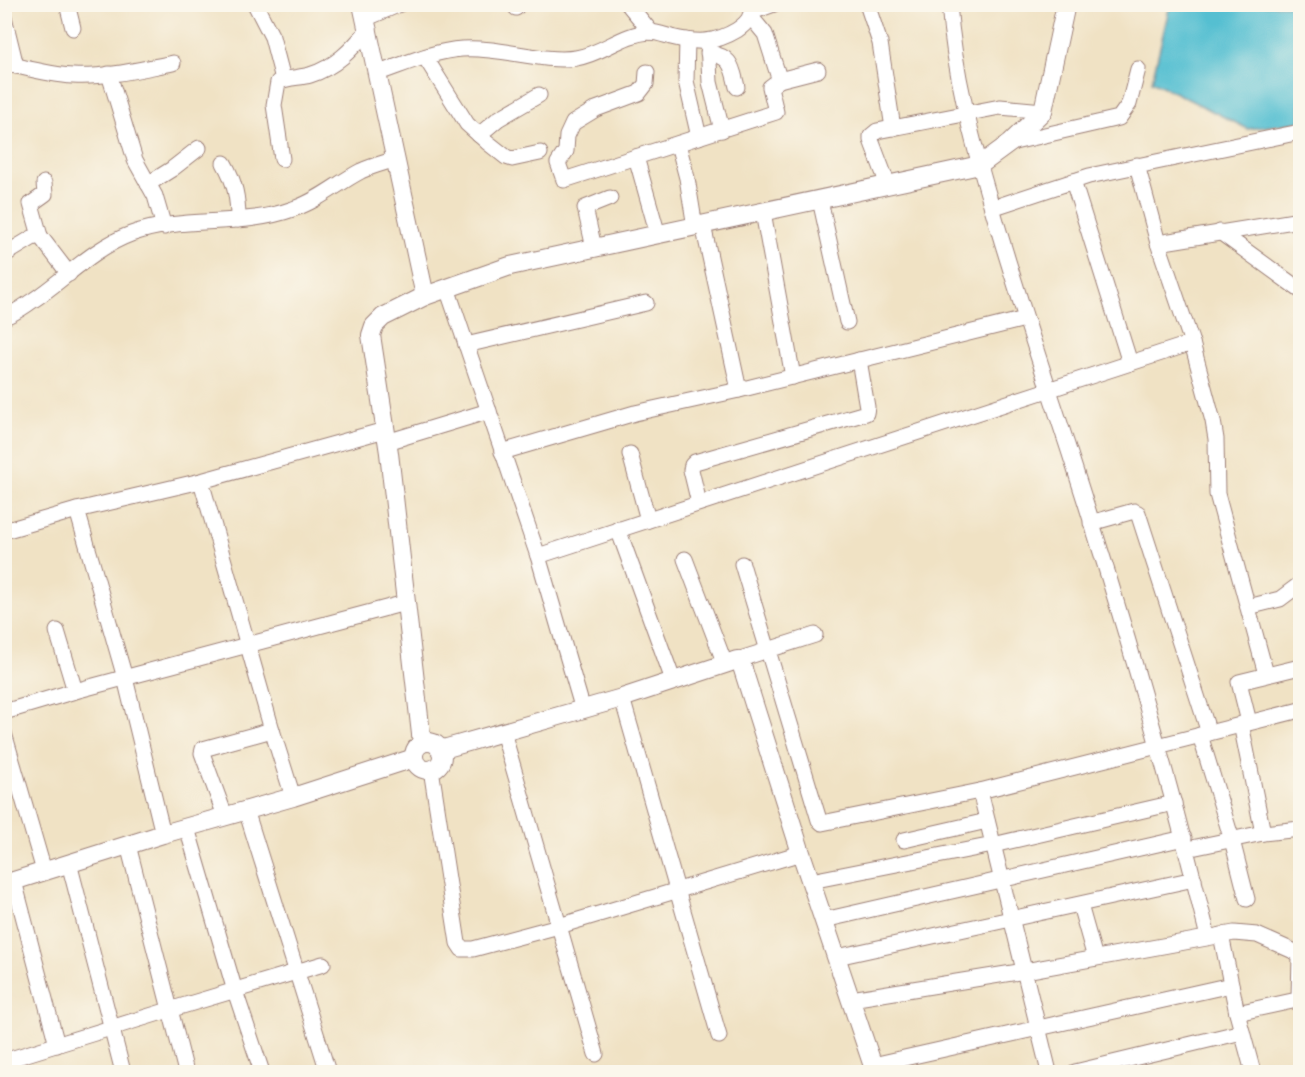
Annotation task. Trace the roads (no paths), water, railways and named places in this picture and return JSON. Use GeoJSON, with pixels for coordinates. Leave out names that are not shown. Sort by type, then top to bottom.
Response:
{"type":"FeatureCollection","features":[{"type":"Feature","properties":{"kind":"street"},"geometry":{"type":"LineString","coordinates":[[67,4],[73,28]]}},
{"type":"Feature","properties":{"kind":"street"},"geometry":{"type":"LineString","coordinates":[[255,4],[272,37],[283,79]]}},
{"type":"Feature","properties":{"kind":"street"},"geometry":{"type":"LineString","coordinates":[[282,159],[274,105],[276,86],[283,79],[316,73],[334,64],[350,51],[366,17],[400,4]]}},
{"type":"Feature","properties":{"kind":"street"},"geometry":{"type":"LineString","coordinates":[[628,4],[651,32]]}},
{"type":"Feature","properties":{"kind":"street"},"geometry":{"type":"LineString","coordinates":[[708,47],[745,24],[751,11],[774,4]]}},
{"type":"Feature","properties":{"kind":"street"},"geometry":{"type":"LineString","coordinates":[[867,4],[880,43],[893,128]]}},
{"type":"Feature","properties":{"kind":"street"},"geometry":{"type":"LineString","coordinates":[[949,4],[967,115],[992,208],[1159,746],[1194,879],[1231,986],[1253,1072]]}},
{"type":"Feature","properties":{"kind":"street"},"geometry":{"type":"LineString","coordinates":[[57,1045],[9,882],[163,834],[293,797],[418,750],[431,742],[442,755],[439,764],[431,769],[422,769],[415,762],[418,750],[405,603],[386,436],[371,335],[374,326],[383,317],[425,296],[510,266],[980,165],[1010,143],[1043,111],[1066,4]]}},
{"type":"Feature","properties":{"kind":"street"},"geometry":{"type":"LineString","coordinates":[[751,11],[765,34],[779,80]]}},
{"type":"Feature","properties":{"kind":"street"},"geometry":{"type":"LineString","coordinates":[[4,17],[10,64],[74,76],[109,74],[174,63]]}},
{"type":"Feature","properties":{"kind":"street"},"geometry":{"type":"LineString","coordinates":[[366,17],[425,296]]}},
{"type":"Feature","properties":{"kind":"street"},"geometry":{"type":"LineString","coordinates":[[378,73],[425,57],[462,49],[562,59],[576,58],[592,54],[627,37],[651,32],[687,40],[723,55],[730,63],[737,87]]}},
{"type":"Feature","properties":{"kind":"street"},"geometry":{"type":"LineString","coordinates":[[687,40],[686,81],[699,137]]}},
{"type":"Feature","properties":{"kind":"street"},"geometry":{"type":"LineString","coordinates":[[708,47],[710,82],[722,130]]}},
{"type":"Feature","properties":{"kind":"street"},"geometry":{"type":"LineString","coordinates":[[425,57],[467,124],[479,135],[506,157],[520,158],[540,153]]}},
{"type":"Feature","properties":{"kind":"street"},"geometry":{"type":"LineString","coordinates":[[1010,143],[1119,118],[1129,104],[1138,69]]}},
{"type":"Feature","properties":{"kind":"street"},"geometry":{"type":"LineString","coordinates":[[647,72],[646,84],[639,93],[596,109],[573,123],[567,136],[566,151],[558,165],[564,180],[776,112],[770,87],[779,80],[818,70]]}},
{"type":"Feature","properties":{"kind":"street"},"geometry":{"type":"LineString","coordinates":[[109,74],[135,160],[154,196],[164,226]]}},
{"type":"Feature","properties":{"kind":"street"},"geometry":{"type":"LineString","coordinates":[[479,135],[498,119],[539,95]]}},
{"type":"Feature","properties":{"kind":"street"},"geometry":{"type":"LineString","coordinates":[[888,185],[871,136],[877,131],[1000,107],[1043,111]]}},
{"type":"Feature","properties":{"kind":"street"},"geometry":{"type":"LineString","coordinates":[[992,208],[1073,181],[1137,165],[1300,132]]}},
{"type":"Feature","properties":{"kind":"street"},"geometry":{"type":"LineString","coordinates":[[678,144],[739,390]]}},
{"type":"Feature","properties":{"kind":"street"},"geometry":{"type":"LineString","coordinates":[[148,184],[200,148]]}},
{"type":"Feature","properties":{"kind":"street"},"geometry":{"type":"LineString","coordinates":[[636,157],[658,234]]}},
{"type":"Feature","properties":{"kind":"street"},"geometry":{"type":"LineString","coordinates":[[4,317],[46,291],[107,246],[130,235],[164,226],[238,220],[293,209],[316,199],[361,172],[396,159]]}},
{"type":"Feature","properties":{"kind":"street"},"geometry":{"type":"LineString","coordinates":[[225,163],[236,190],[238,220]]}},
{"type":"Feature","properties":{"kind":"street"},"geometry":{"type":"LineString","coordinates":[[1137,165],[1158,243],[1192,342],[1215,429],[1218,499],[1266,674]]}},
{"type":"Feature","properties":{"kind":"street"},"geometry":{"type":"LineString","coordinates":[[1073,181],[1130,363]]}},
{"type":"Feature","properties":{"kind":"street"},"geometry":{"type":"LineString","coordinates":[[45,183],[45,194],[31,204],[40,236],[69,273]]}},
{"type":"Feature","properties":{"kind":"street"},"geometry":{"type":"LineString","coordinates":[[594,248],[585,208],[610,198]]}},
{"type":"Feature","properties":{"kind":"street"},"geometry":{"type":"LineString","coordinates":[[820,200],[847,322]]}},
{"type":"Feature","properties":{"kind":"street"},"geometry":{"type":"LineString","coordinates":[[763,212],[793,377]]}},
{"type":"Feature","properties":{"kind":"street"},"geometry":{"type":"LineString","coordinates":[[1158,243],[1300,220]]}},
{"type":"Feature","properties":{"kind":"street"},"geometry":{"type":"LineString","coordinates":[[1220,232],[1300,290]]}},
{"type":"Feature","properties":{"kind":"street"},"geometry":{"type":"LineString","coordinates":[[4,255],[32,238],[40,236]]}},
{"type":"Feature","properties":{"kind":"street"},"geometry":{"type":"LineString","coordinates":[[447,288],[538,556],[583,710]]}},
{"type":"Feature","properties":{"kind":"street"},"geometry":{"type":"LineString","coordinates":[[466,345],[646,303]]}},
{"type":"Feature","properties":{"kind":"street"},"geometry":{"type":"LineString","coordinates":[[502,452],[635,413],[793,377],[1025,319]]}},
{"type":"Feature","properties":{"kind":"street"},"geometry":{"type":"LineString","coordinates":[[538,556],[1192,342]]}},
{"type":"Feature","properties":{"kind":"street"},"geometry":{"type":"LineString","coordinates":[[699,503],[692,470],[695,462],[867,412],[859,360]]}},
{"type":"Feature","properties":{"kind":"street"},"geometry":{"type":"LineString","coordinates":[[4,531],[77,510],[489,411]]}},
{"type":"Feature","properties":{"kind":"street"},"geometry":{"type":"LineString","coordinates":[[630,454],[648,520]]}},
{"type":"Feature","properties":{"kind":"street"},"geometry":{"type":"LineString","coordinates":[[201,481],[293,797]]}},
{"type":"Feature","properties":{"kind":"street"},"geometry":{"type":"LineString","coordinates":[[77,510],[125,678],[163,834]]}},
{"type":"Feature","properties":{"kind":"street"},"geometry":{"type":"LineString","coordinates":[[1091,524],[1134,511],[1138,513],[1204,734],[1247,899]]}},
{"type":"Feature","properties":{"kind":"street"},"geometry":{"type":"LineString","coordinates":[[618,529],[673,680]]}},
{"type":"Feature","properties":{"kind":"street"},"geometry":{"type":"LineString","coordinates":[[686,559],[731,662],[744,668],[801,853],[874,1069],[1038,1029],[1231,986]]}},
{"type":"Feature","properties":{"kind":"street"},"geometry":{"type":"LineString","coordinates":[[742,564],[820,821],[826,823],[980,791],[1300,710]]}},
{"type":"Feature","properties":{"kind":"street"},"geometry":{"type":"LineString","coordinates":[[1248,607],[1280,599],[1300,584]]}},
{"type":"Feature","properties":{"kind":"street"},"geometry":{"type":"LineString","coordinates":[[4,712],[405,603]]}},
{"type":"Feature","properties":{"kind":"street"},"geometry":{"type":"LineString","coordinates":[[57,632],[75,691]]}},
{"type":"Feature","properties":{"kind":"street"},"geometry":{"type":"LineString","coordinates":[[440,750],[583,710],[815,635]]}},
{"type":"Feature","properties":{"kind":"street"},"geometry":{"type":"LineString","coordinates":[[1263,833],[1238,683],[1300,667]]}},
{"type":"Feature","properties":{"kind":"street"},"geometry":{"type":"LineString","coordinates":[[622,698],[719,1036]]}},
{"type":"Feature","properties":{"kind":"street"},"geometry":{"type":"LineString","coordinates":[[225,816],[201,751],[272,730]]}},
{"type":"Feature","properties":{"kind":"street"},"geometry":{"type":"LineString","coordinates":[[503,732],[596,1054]]}},
{"type":"Feature","properties":{"kind":"street"},"geometry":{"type":"LineString","coordinates":[[4,734],[44,871]]}},
{"type":"Feature","properties":{"kind":"street"},"geometry":{"type":"LineString","coordinates":[[431,769],[458,943],[462,950],[559,926],[801,853]]}},
{"type":"Feature","properties":{"kind":"street"},"geometry":{"type":"LineString","coordinates":[[980,791],[1049,1072]]}},
{"type":"Feature","properties":{"kind":"street"},"geometry":{"type":"LineString","coordinates":[[811,882],[993,845],[1174,803]]}},
{"type":"Feature","properties":{"kind":"street"},"geometry":{"type":"LineString","coordinates":[[246,810],[328,1072]]}},
{"type":"Feature","properties":{"kind":"street"},"geometry":{"type":"LineString","coordinates":[[904,840],[987,821]]}},
{"type":"Feature","properties":{"kind":"street"},"geometry":{"type":"LineString","coordinates":[[186,828],[262,1072]]}},
{"type":"Feature","properties":{"kind":"street"},"geometry":{"type":"LineString","coordinates":[[824,920],[1002,880],[1185,844],[1232,840],[1263,833],[1300,829]]}},
{"type":"Feature","properties":{"kind":"street"},"geometry":{"type":"LineString","coordinates":[[128,845],[186,1072]]}},
{"type":"Feature","properties":{"kind":"street"},"geometry":{"type":"LineString","coordinates":[[69,863],[123,1072]]}},
{"type":"Feature","properties":{"kind":"street"},"geometry":{"type":"LineString","coordinates":[[837,957],[1194,879]]}},
{"type":"Feature","properties":{"kind":"street"},"geometry":{"type":"LineString","coordinates":[[1080,905],[1095,958]]}},
{"type":"Feature","properties":{"kind":"street"},"geometry":{"type":"LineString","coordinates":[[851,999],[1025,971],[1234,933],[1257,935],[1300,955],[1297,1000],[1237,1013]]}},
{"type":"Feature","properties":{"kind":"street"},"geometry":{"type":"LineString","coordinates":[[4,1062],[323,964]]}},
{"type":"Feature","properties":{"kind":"street"},"geometry":{"type":"LineString","coordinates":[[1075,1072],[1242,1032]]}},
{"type":"Feature","properties":{"kind":"water"},"geometry":{"type":"Polygon","coordinates":[[[1170,5],[1300,5],[1300,122],[1248,129],[1152,81],[1170,5]]]}}]}
